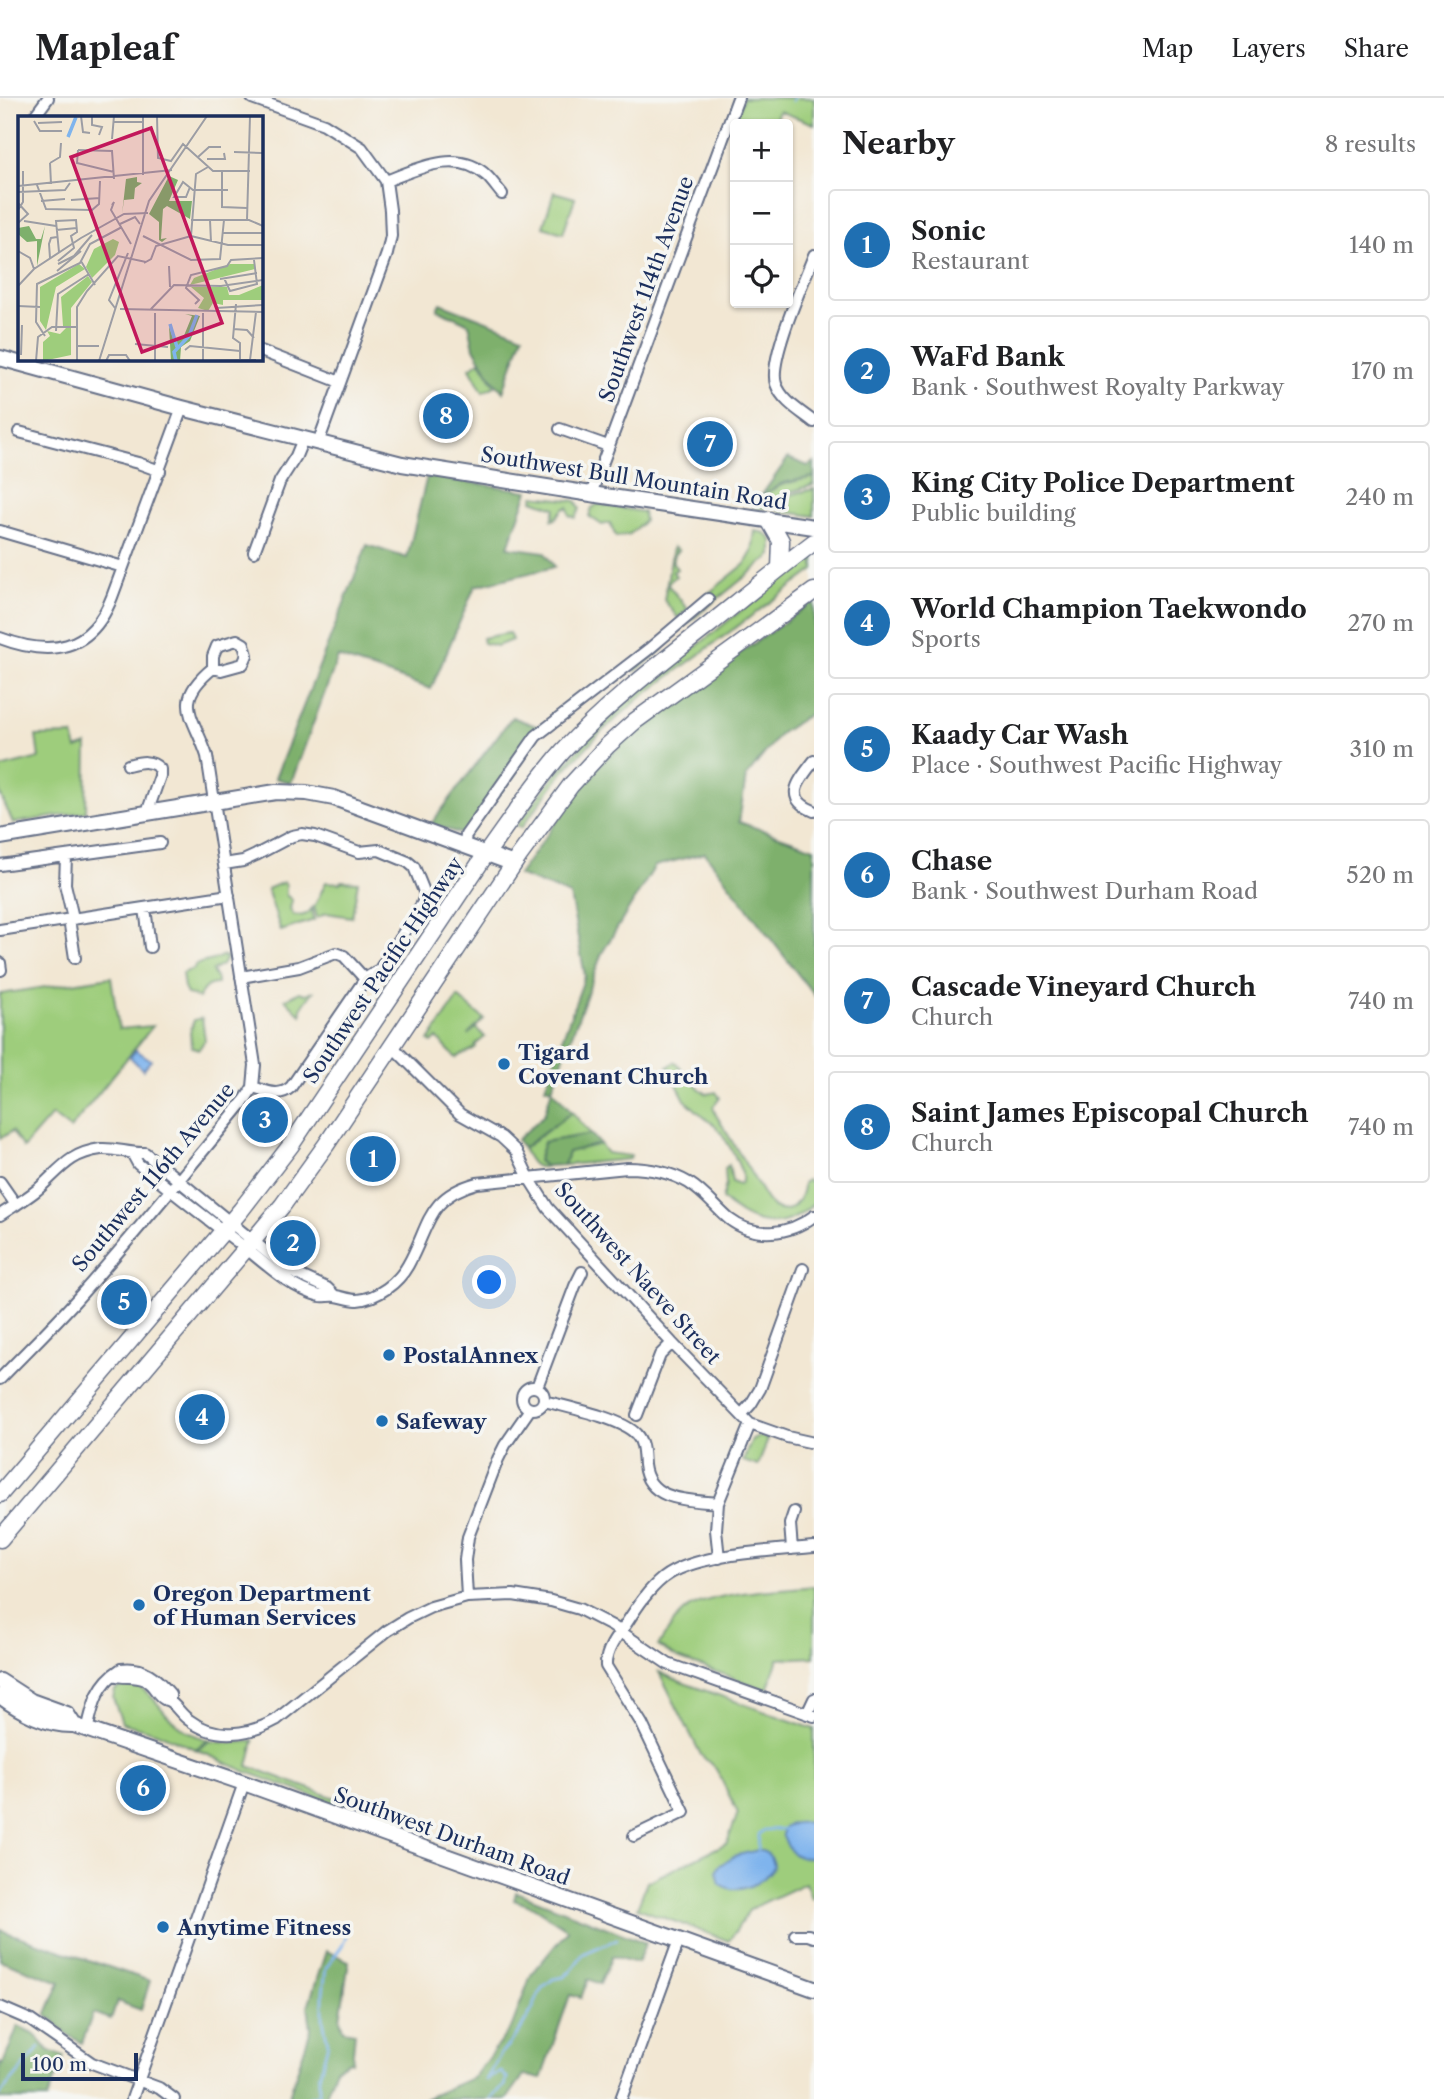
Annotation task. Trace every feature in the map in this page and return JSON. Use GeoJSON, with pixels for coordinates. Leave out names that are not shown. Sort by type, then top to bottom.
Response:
{"type":"FeatureCollection","features":[{"type":"Feature","properties":{"kind":"highway"},"geometry":{"type":"LineString","coordinates":[[769,520],[781,541],[780,568]]}},
{"type":"Feature","properties":{"kind":"highway","name":"Southwest Pacific Highway"},"geometry":{"type":"LineString","coordinates":[[0,1494],[227,1227],[291,1145],[486,854],[540,779],[590,724],[656,666],[814,542]]}},
{"type":"Feature","properties":{"kind":"highway"},"geometry":{"type":"LineString","coordinates":[[0,1539],[295,1189],[555,805],[607,746],[635,721],[814,591]]}},
{"type":"Feature","properties":{"kind":"main road","name":"Southwest Bull Mountain Road"},"geometry":{"type":"LineString","coordinates":[[0,358],[401,464],[814,527]]}},
{"type":"Feature","properties":{"kind":"main road"},"geometry":{"type":"LineString","coordinates":[[0,837],[289,791],[321,795],[514,864]]}},
{"type":"Feature","properties":{"kind":"main road","name":"Southwest Durham Road"},"geometry":{"type":"LineString","coordinates":[[0,1681],[31,1701],[67,1714],[80,1728]]}},
{"type":"Feature","properties":{"kind":"main road","name":"Southwest Durham Road"},"geometry":{"type":"LineString","coordinates":[[0,1696],[27,1713],[60,1726],[80,1728],[244,1783],[814,1989]]}},
{"type":"Feature","properties":{"kind":"street"},"geometry":{"type":"LineString","coordinates":[[35,116],[48,98]]}},
{"type":"Feature","properties":{"kind":"street"},"geometry":{"type":"LineString","coordinates":[[252,98],[324,124],[362,148],[386,181],[391,236],[387,254],[318,443]]}},
{"type":"Feature","properties":{"kind":"street"},"geometry":{"type":"LineString","coordinates":[[723,98],[737,100]]}},
{"type":"Feature","properties":{"kind":"street","name":"Southwest 114th Avenue"},"geometry":{"type":"LineString","coordinates":[[591,494],[737,100]]}},
{"type":"Feature","properties":{"kind":"street"},"geometry":{"type":"LineString","coordinates":[[386,181],[424,166],[443,162],[456,163],[472,166],[486,175],[502,194]]}},
{"type":"Feature","properties":{"kind":"street"},"geometry":{"type":"LineString","coordinates":[[814,255],[780,347],[774,377],[782,396],[814,422]]}},
{"type":"Feature","properties":{"kind":"street"},"geometry":{"type":"LineString","coordinates":[[262,351],[340,382]]}},
{"type":"Feature","properties":{"kind":"street"},"geometry":{"type":"LineString","coordinates":[[0,638],[28,648],[49,649],[83,637],[101,620],[182,408]]}},
{"type":"Feature","properties":{"kind":"street"},"geometry":{"type":"LineString","coordinates":[[560,429],[608,446]]}},
{"type":"Feature","properties":{"kind":"street"},"geometry":{"type":"LineString","coordinates":[[19,432],[160,471]]}},
{"type":"Feature","properties":{"kind":"street"},"geometry":{"type":"LineString","coordinates":[[254,552],[280,481],[303,439]]}},
{"type":"Feature","properties":{"kind":"street"},"geometry":{"type":"LineString","coordinates":[[0,531],[123,567]]}},
{"type":"Feature","properties":{"kind":"street"},"geometry":{"type":"LineString","coordinates":[[464,846],[466,835],[536,736],[649,649],[708,599]]}},
{"type":"Feature","properties":{"kind":"street","name":"Southwest 116th Avenue"},"geometry":{"type":"LineString","coordinates":[[0,1379],[78,1298],[180,1180],[253,1087],[255,1065],[207,756],[188,708],[195,685],[213,668]]}},
{"type":"Feature","properties":{"kind":"street"},"geometry":{"type":"LineString","coordinates":[[814,761],[798,782],[795,797],[814,811]]}},
{"type":"Feature","properties":{"kind":"street"},"geometry":{"type":"LineString","coordinates":[[128,765],[149,762],[155,763],[160,769],[147,813]]}},
{"type":"Feature","properties":{"kind":"street"},"geometry":{"type":"LineString","coordinates":[[224,864],[243,861],[292,836],[302,834],[359,852],[383,851],[408,862],[414,867],[424,889],[424,899],[380,969],[365,979],[291,1087],[285,1093],[253,1087]]}},
{"type":"Feature","properties":{"kind":"street"},"geometry":{"type":"LineString","coordinates":[[0,865],[160,843]]}},
{"type":"Feature","properties":{"kind":"street"},"geometry":{"type":"LineString","coordinates":[[66,857],[65,884],[75,958]]}},
{"type":"Feature","properties":{"kind":"street"},"geometry":{"type":"LineString","coordinates":[[0,930],[229,895]]}},
{"type":"Feature","properties":{"kind":"street"},"geometry":{"type":"LineString","coordinates":[[145,908],[150,947]]}},
{"type":"Feature","properties":{"kind":"street"},"geometry":{"type":"LineString","coordinates":[[241,977],[299,967],[336,953],[344,956],[365,979]]}},
{"type":"Feature","properties":{"kind":"street"},"geometry":{"type":"LineString","coordinates":[[0,963],[1,970]]}},
{"type":"Feature","properties":{"kind":"street","name":"Southwest Naeve Street"},"geometry":{"type":"LineString","coordinates":[[392,1046],[460,1114],[508,1143],[516,1151],[548,1208],[750,1424],[814,1443]]}},
{"type":"Feature","properties":{"kind":"street"},"geometry":{"type":"LineString","coordinates":[[0,1215],[35,1191],[76,1156],[111,1149],[145,1153],[180,1180],[227,1227]]}},
{"type":"Feature","properties":{"kind":"street"},"geometry":{"type":"LineString","coordinates":[[132,1153],[138,1164],[170,1190],[250,1245],[290,1271],[327,1288],[335,1296],[349,1300],[365,1298],[384,1290],[396,1281],[411,1260],[429,1217],[444,1199],[477,1183],[642,1168],[686,1181],[728,1218],[753,1231],[779,1232],[794,1228],[814,1216]]}},
{"type":"Feature","properties":{"kind":"street"},"geometry":{"type":"LineString","coordinates":[[0,1182],[16,1205]]}},
{"type":"Feature","properties":{"kind":"street"},"geometry":{"type":"LineString","coordinates":[[741,1414],[760,1389],[803,1269]]}},
{"type":"Feature","properties":{"kind":"street"},"geometry":{"type":"LineString","coordinates":[[537,1387],[582,1272]]}},
{"type":"Feature","properties":{"kind":"street"},"geometry":{"type":"LineString","coordinates":[[637,1415],[660,1355],[672,1343]]}},
{"type":"Feature","properties":{"kind":"street"},"geometry":{"type":"LineString","coordinates":[[537,1387],[544,1393],[544,1402],[539,1408],[530,1409],[523,1404],[522,1395],[528,1388],[537,1387]]}},
{"type":"Feature","properties":{"kind":"street"},"geometry":{"type":"LineString","coordinates":[[544,1402],[587,1412],[626,1426],[636,1434],[643,1445],[645,1469],[654,1487],[675,1498],[718,1503]]}},
{"type":"Feature","properties":{"kind":"street"},"geometry":{"type":"LineString","coordinates":[[467,1597],[465,1560],[468,1537],[498,1459],[530,1409]]}},
{"type":"Feature","properties":{"kind":"street"},"geometry":{"type":"LineString","coordinates":[[719,1558],[716,1530],[718,1503],[750,1424]]}},
{"type":"Feature","properties":{"kind":"street"},"geometry":{"type":"LineString","coordinates":[[792,1549],[790,1524],[794,1512]]}},
{"type":"Feature","properties":{"kind":"street"},"geometry":{"type":"LineString","coordinates":[[634,1836],[684,1812],[642,1724],[606,1667],[608,1652],[620,1632],[644,1597],[663,1578],[684,1566],[719,1558],[814,1547]]}},
{"type":"Feature","properties":{"kind":"street"},"geometry":{"type":"LineString","coordinates":[[80,1728],[98,1692],[114,1675],[121,1678],[137,1677],[147,1681],[188,1720],[205,1728],[231,1734],[254,1730],[276,1720],[397,1624],[431,1607],[467,1597],[513,1595],[551,1601],[587,1612],[667,1664],[811,1715],[814,1699]]}},
{"type":"Feature","properties":{"kind":"street"},"geometry":{"type":"LineString","coordinates":[[132,2099],[244,1783]]}},
{"type":"Feature","properties":{"kind":"street"},"geometry":{"type":"LineString","coordinates":[[795,1935],[814,1937]]}},
{"type":"Feature","properties":{"kind":"street"},"geometry":{"type":"LineString","coordinates":[[621,2099],[679,1940]]}},
{"type":"Feature","properties":{"kind":"street"},"geometry":{"type":"LineString","coordinates":[[0,2007],[30,2020],[92,2063],[159,2088],[174,2099]]}},
{"type":"Feature","properties":{"kind":"green space"},"geometry":{"type":"Polygon","coordinates":[[[743,98],[814,98],[814,124],[779,111],[776,119],[735,119],[743,98]]]}},
{"type":"Feature","properties":{"kind":"green space"},"geometry":{"type":"Polygon","coordinates":[[[554,192],[575,198],[563,233],[543,227],[554,192]]]}},
{"type":"Feature","properties":{"kind":"green space"},"geometry":{"type":"Polygon","coordinates":[[[440,303],[523,335],[503,392],[474,348],[469,324],[437,309],[440,303]]]}},
{"type":"Feature","properties":{"kind":"green space"},"geometry":{"type":"Polygon","coordinates":[[[480,361],[495,386],[483,392],[470,368],[480,361]]]}},
{"type":"Feature","properties":{"kind":"green space"},"geometry":{"type":"Polygon","coordinates":[[[788,458],[808,466],[814,462],[814,477],[783,483],[761,496],[788,458]]]}},
{"type":"Feature","properties":{"kind":"green space"},"geometry":{"type":"Polygon","coordinates":[[[427,476],[528,491],[508,547],[544,552],[555,567],[475,586],[431,689],[338,657],[291,783],[275,778],[367,545],[407,558],[427,476]]]}},
{"type":"Feature","properties":{"kind":"green space"},"geometry":{"type":"Polygon","coordinates":[[[814,477],[814,485],[786,493],[765,509],[753,507],[773,489],[814,477]]]}},
{"type":"Feature","properties":{"kind":"green space"},"geometry":{"type":"Polygon","coordinates":[[[814,489],[814,516],[778,511],[787,497],[814,489]]]}},
{"type":"Feature","properties":{"kind":"green space"},"geometry":{"type":"Polygon","coordinates":[[[534,496],[576,501],[580,509],[575,518],[569,515],[568,507],[552,520],[555,508],[533,500],[534,496]]]}},
{"type":"Feature","properties":{"kind":"green space"},"geometry":{"type":"Polygon","coordinates":[[[598,504],[643,512],[644,521],[630,534],[616,537],[610,523],[602,525],[589,516],[592,508],[598,504]]]}},
{"type":"Feature","properties":{"kind":"green space"},"geometry":{"type":"Polygon","coordinates":[[[755,531],[765,533],[772,540],[772,555],[668,639],[663,649],[636,671],[630,665],[710,604],[712,597],[709,593],[745,564],[752,552],[755,531]]]}},
{"type":"Feature","properties":{"kind":"green space"},"geometry":{"type":"Polygon","coordinates":[[[673,547],[678,550],[672,561],[677,569],[673,572],[676,576],[667,584],[688,609],[678,618],[664,600],[673,547]]]}},
{"type":"Feature","properties":{"kind":"green space"},"geometry":{"type":"Polygon","coordinates":[[[814,552],[814,570],[640,698],[600,733],[564,771],[521,828],[517,825],[556,774],[595,731],[814,552]]]}},
{"type":"Feature","properties":{"kind":"green space"},"geometry":{"type":"Polygon","coordinates":[[[814,601],[814,711],[781,733],[746,777],[739,822],[814,848],[814,995],[705,853],[655,866],[602,953],[552,1089],[545,1087],[585,976],[570,895],[518,875],[595,769],[620,745],[701,680],[814,601]]]}},
{"type":"Feature","properties":{"kind":"green space"},"geometry":{"type":"Polygon","coordinates":[[[509,633],[512,640],[497,646],[483,643],[482,638],[509,633]]]}},
{"type":"Feature","properties":{"kind":"green space"},"geometry":{"type":"Polygon","coordinates":[[[512,717],[539,727],[464,835],[431,824],[512,717]]]}},
{"type":"Feature","properties":{"kind":"green space"},"geometry":{"type":"Polygon","coordinates":[[[73,735],[77,749],[87,745],[86,812],[13,823],[0,794],[0,768],[39,758],[36,736],[73,735]]]}},
{"type":"Feature","properties":{"kind":"green space"},"geometry":{"type":"Polygon","coordinates":[[[284,882],[286,895],[292,900],[290,909],[293,915],[304,915],[312,908],[314,920],[281,931],[267,889],[284,882]]]}},
{"type":"Feature","properties":{"kind":"green space"},"geometry":{"type":"Polygon","coordinates":[[[326,882],[358,882],[352,917],[326,913],[317,918],[314,907],[326,882]]]}},
{"type":"Feature","properties":{"kind":"green space"},"geometry":{"type":"Polygon","coordinates":[[[221,956],[227,957],[222,965],[212,971],[217,984],[205,988],[199,998],[187,994],[182,973],[194,969],[195,965],[221,956]]]}},
{"type":"Feature","properties":{"kind":"green space"},"geometry":{"type":"Polygon","coordinates":[[[111,977],[119,1029],[153,1026],[70,1129],[52,1115],[23,1148],[12,1131],[0,1139],[0,994],[111,977]]]}},
{"type":"Feature","properties":{"kind":"green space"},"geometry":{"type":"Polygon","coordinates":[[[300,992],[313,992],[301,1008],[301,1015],[285,999],[300,992]]]}},
{"type":"Feature","properties":{"kind":"green space"},"geometry":{"type":"Polygon","coordinates":[[[458,997],[484,1019],[468,1035],[476,1028],[485,1037],[474,1049],[456,1058],[437,1038],[432,1043],[429,1041],[458,997]]]}},
{"type":"Feature","properties":{"kind":"green space"},"geometry":{"type":"Polygon","coordinates":[[[202,1018],[205,1040],[199,1049],[192,1047],[190,1033],[194,1020],[202,1018]]]}},
{"type":"Feature","properties":{"kind":"green space"},"geometry":{"type":"Polygon","coordinates":[[[675,1062],[700,1089],[707,1094],[716,1092],[720,1098],[713,1107],[716,1115],[770,1204],[779,1210],[795,1205],[803,1183],[807,1180],[814,1184],[814,1203],[791,1219],[768,1223],[744,1216],[722,1199],[726,1184],[725,1168],[729,1165],[732,1182],[739,1185],[742,1173],[734,1154],[715,1125],[685,1100],[668,1067],[675,1062]]]}},
{"type":"Feature","properties":{"kind":"green space"},"geometry":{"type":"Polygon","coordinates":[[[552,1089],[572,1112],[523,1148],[517,1140],[544,1115],[552,1089]]]}},
{"type":"Feature","properties":{"kind":"green space"},"geometry":{"type":"Polygon","coordinates":[[[572,1112],[591,1134],[544,1142],[538,1161],[545,1167],[534,1165],[523,1149],[572,1112]]]}},
{"type":"Feature","properties":{"kind":"green space"},"geometry":{"type":"Polygon","coordinates":[[[591,1134],[600,1144],[568,1152],[564,1165],[545,1166],[538,1161],[544,1142],[591,1134]]]}},
{"type":"Feature","properties":{"kind":"green space"},"geometry":{"type":"Polygon","coordinates":[[[600,1144],[607,1153],[631,1156],[630,1159],[564,1165],[568,1152],[600,1144]]]}},
{"type":"Feature","properties":{"kind":"green space"},"geometry":{"type":"Polygon","coordinates":[[[759,1436],[768,1439],[758,1466],[743,1461],[752,1439],[759,1436]]]}},
{"type":"Feature","properties":{"kind":"green space"},"geometry":{"type":"Polygon","coordinates":[[[814,1586],[814,1657],[778,1659],[767,1690],[678,1658],[658,1646],[681,1614],[707,1600],[744,1593],[814,1586]]]}},
{"type":"Feature","properties":{"kind":"green space"},"geometry":{"type":"Polygon","coordinates":[[[659,1672],[814,1729],[814,1899],[811,1898],[805,1883],[750,1909],[729,1941],[637,1908],[647,1882],[727,1843],[738,1813],[716,1769],[701,1755],[659,1672]]]}},
{"type":"Feature","properties":{"kind":"green space"},"geometry":{"type":"Polygon","coordinates":[[[131,1684],[148,1693],[182,1728],[208,1740],[195,1749],[156,1732],[122,1723],[113,1698],[115,1690],[131,1684]]]}},
{"type":"Feature","properties":{"kind":"green space"},"geometry":{"type":"Polygon","coordinates":[[[210,1741],[254,1741],[248,1766],[398,1821],[396,1826],[247,1772],[197,1750],[210,1741]]]}},
{"type":"Feature","properties":{"kind":"green space"},"geometry":{"type":"Polygon","coordinates":[[[516,1892],[646,1943],[637,1963],[612,1956],[600,1984],[588,1979],[581,1998],[570,1995],[541,2079],[524,2075],[507,2099],[424,2099],[474,2077],[512,2026],[531,1975],[568,1930],[533,1907],[514,1900],[516,1892]]]}},
{"type":"Feature","properties":{"kind":"green space"},"geometry":{"type":"Polygon","coordinates":[[[0,1930],[150,1981],[141,2010],[117,2001],[111,2019],[93,2013],[82,2043],[65,2033],[54,2020],[46,2016],[60,1982],[0,1960],[0,1930]]]}},
{"type":"Feature","properties":{"kind":"green space"},"geometry":{"type":"Polygon","coordinates":[[[326,1951],[349,1961],[340,2019],[343,2030],[355,2032],[352,2062],[336,2068],[325,2098],[327,2099],[288,2099],[311,2029],[308,2006],[326,1951]]]}},
{"type":"Feature","properties":{"kind":"green space"},"geometry":{"type":"Polygon","coordinates":[[[18,2026],[35,2034],[49,2051],[64,2056],[47,2099],[0,2099],[0,2062],[3,2064],[18,2026]]]}},
{"type":"Feature","properties":{"kind":"water"},"geometry":{"type":"Polygon","coordinates":[[[136,1050],[151,1060],[143,1070],[130,1057],[136,1050]]]}},
{"type":"Feature","properties":{"kind":"water"},"geometry":{"type":"Polygon","coordinates":[[[814,1822],[814,1856],[797,1856],[784,1840],[782,1834],[785,1826],[814,1822]]]}},
{"type":"Feature","properties":{"kind":"water"},"geometry":{"type":"Polygon","coordinates":[[[758,1850],[769,1855],[774,1866],[764,1878],[742,1889],[727,1888],[720,1884],[717,1871],[719,1866],[734,1856],[758,1850]]]}},
{"type":"Feature","properties":{"kind":"waterway"},"geometry":{"type":"LineString","coordinates":[[758,1850],[759,1834],[764,1830],[784,1829]]}},
{"type":"Feature","properties":{"kind":"waterway"},"geometry":{"type":"LineString","coordinates":[[306,2099],[319,2095],[319,2077],[328,2043],[323,2020],[326,1968],[346,1936]]}},
{"type":"Feature","properties":{"kind":"waterway"},"geometry":{"type":"LineString","coordinates":[[491,2099],[504,2086],[507,2078],[501,2072],[486,2080],[502,2052],[518,2034],[542,1988],[553,1979],[564,1977],[583,1954],[617,1939]]}},
{"type":"Feature","properties":{"kind":"waterway"},"geometry":{"type":"LineString","coordinates":[[0,2095],[40,2047]]}},
{"type":"Feature","properties":{"kind":"place","name":"Saint James Episcopal Church"},"geometry":{"type":"Point","coordinates":[446,416]}},
{"type":"Feature","properties":{"kind":"place","name":"Cascade Vineyard Church"},"geometry":{"type":"Point","coordinates":[710,444]}},
{"type":"Feature","properties":{"kind":"place","name":"Tigard Covenant Church"},"geometry":{"type":"Point","coordinates":[504,1064]}},
{"type":"Feature","properties":{"kind":"place","name":"King City Police Department"},"geometry":{"type":"Point","coordinates":[265,1120]}},
{"type":"Feature","properties":{"kind":"place","name":"Sonic"},"geometry":{"type":"Point","coordinates":[373,1159]}},
{"type":"Feature","properties":{"kind":"place","name":"WaFd Bank"},"geometry":{"type":"Point","coordinates":[293,1243]}},
{"type":"Feature","properties":{"kind":"place","name":"Kaady Car Wash"},"geometry":{"type":"Point","coordinates":[124,1302]}},
{"type":"Feature","properties":{"kind":"place","name":"PostalAnnex"},"geometry":{"type":"Point","coordinates":[389,1355]}},
{"type":"Feature","properties":{"kind":"place","name":"World Champion Taekwondo"},"geometry":{"type":"Point","coordinates":[202,1417]}},
{"type":"Feature","properties":{"kind":"place","name":"Safeway"},"geometry":{"type":"Point","coordinates":[382,1421]}},
{"type":"Feature","properties":{"kind":"place","name":"Oregon Department of Human Services"},"geometry":{"type":"Point","coordinates":[139,1605]}},
{"type":"Feature","properties":{"kind":"place","name":"Chase"},"geometry":{"type":"Point","coordinates":[143,1788]}},
{"type":"Feature","properties":{"kind":"place","name":"Anytime Fitness"},"geometry":{"type":"Point","coordinates":[163,1927]}}]}
